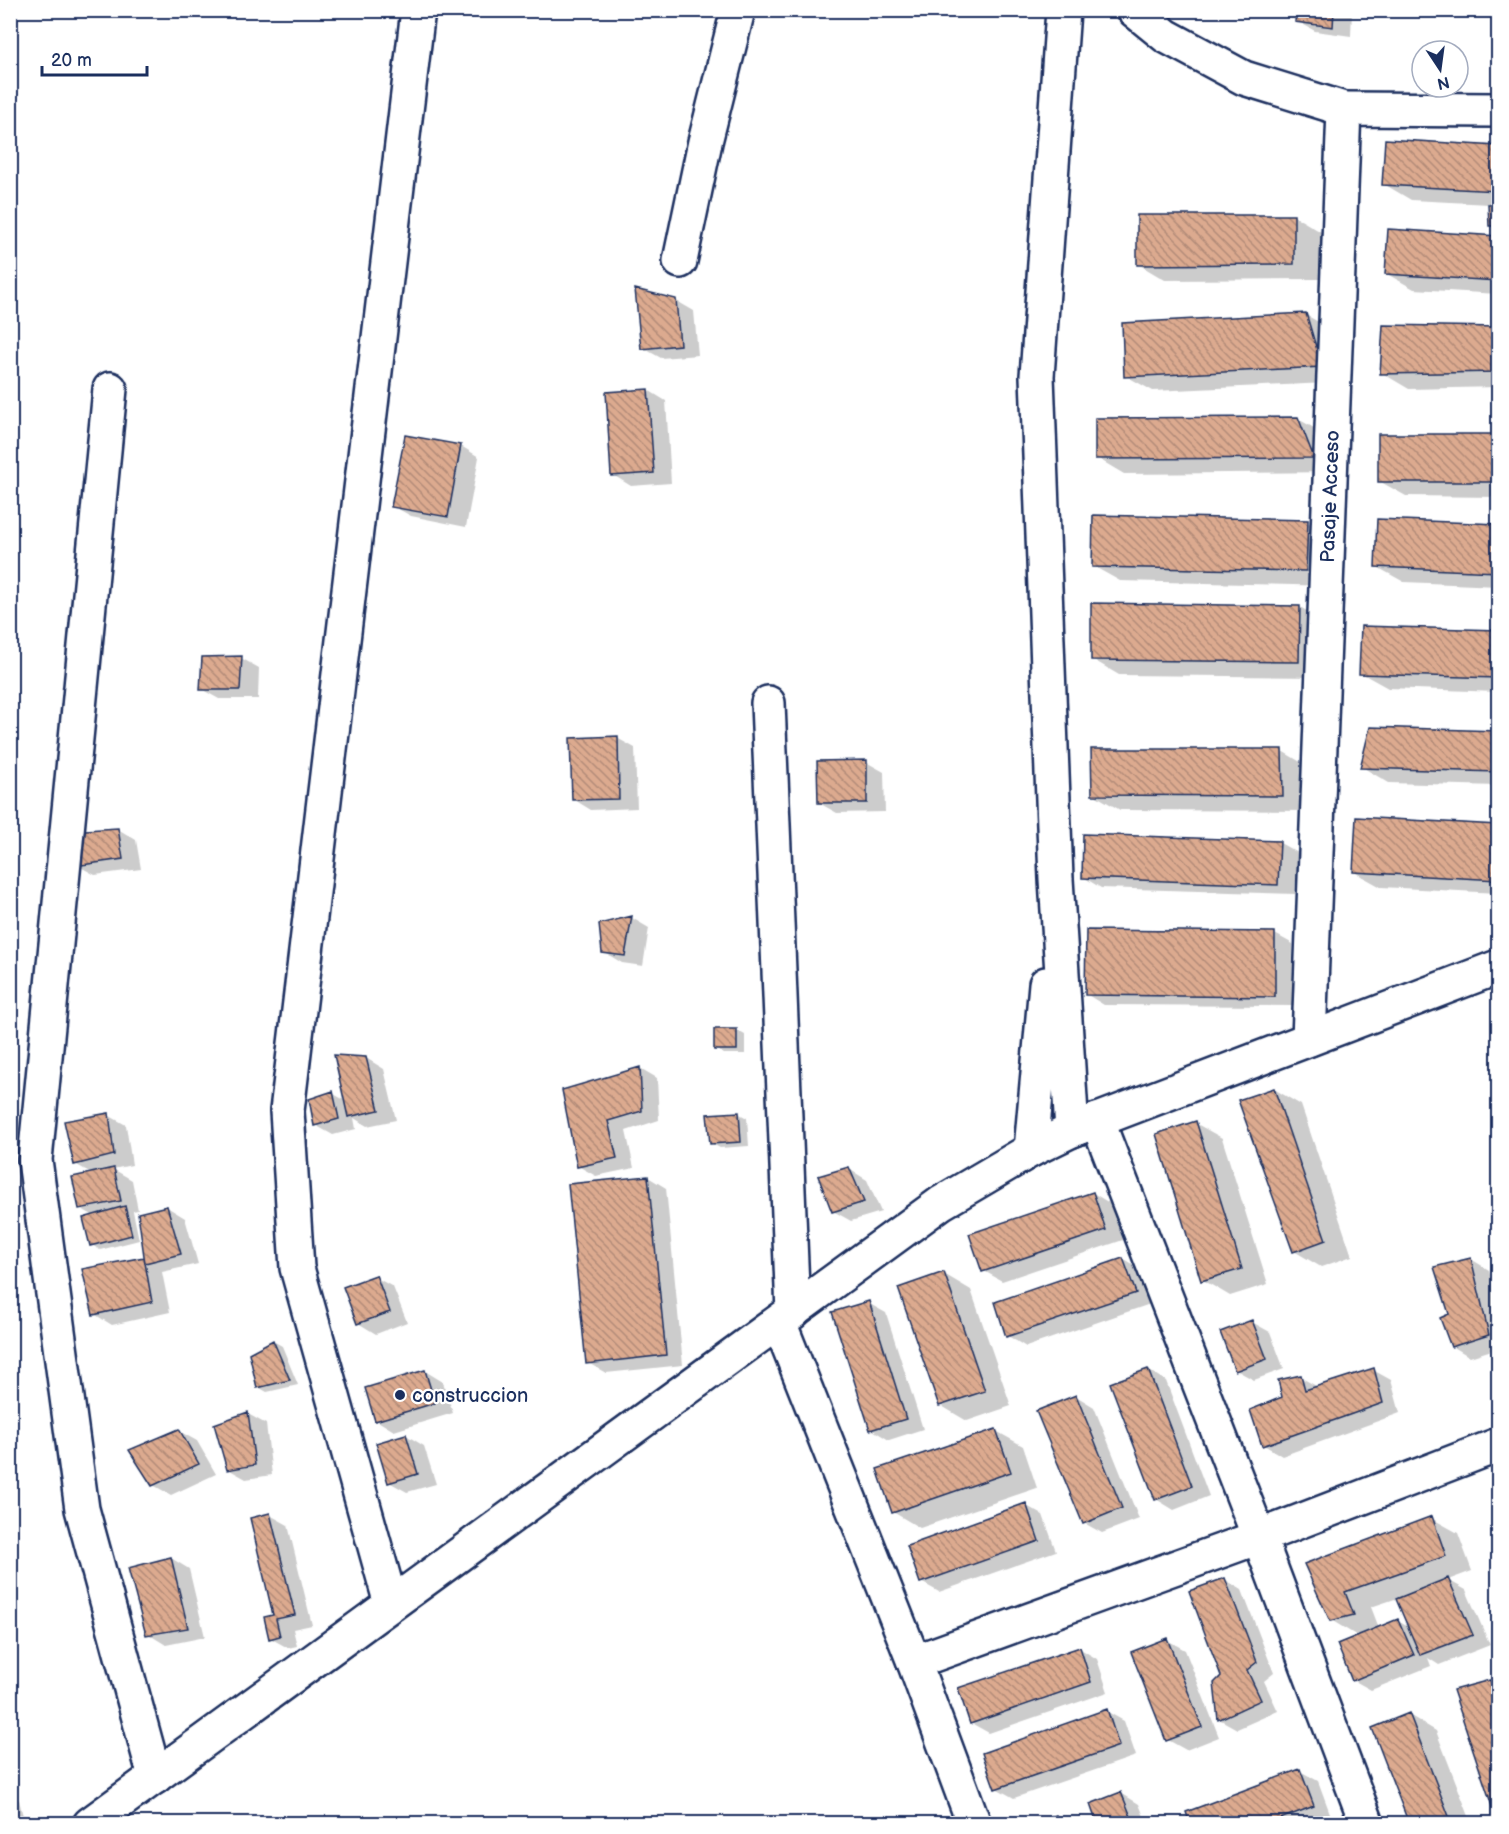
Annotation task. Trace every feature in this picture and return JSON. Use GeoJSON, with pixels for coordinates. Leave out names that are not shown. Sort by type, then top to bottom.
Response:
{"type":"FeatureCollection","features":[{"type":"Feature","properties":{"kind":"street"},"geometry":{"type":"LineString","coordinates":[[391,1604],[297,1268],[286,1111],[418,10]]}},
{"type":"Feature","properties":{"kind":"street"},"geometry":{"type":"LineString","coordinates":[[680,261],[705,142],[738,10]]}},
{"type":"Feature","properties":{"kind":"street"},"geometry":{"type":"LineString","coordinates":[[1063,10],[1037,376],[1056,879],[1085,1125],[1259,1536],[1367,1824]]}},
{"type":"Feature","properties":{"kind":"street"},"geometry":{"type":"LineString","coordinates":[[1134,10],[1166,36],[1244,78],[1344,109],[1498,110]]}},
{"type":"Feature","properties":{"kind":"street","name":"Pasaje Acceso"},"geometry":{"type":"LineString","coordinates":[[1310,1039],[1344,109]]}},
{"type":"Feature","properties":{"kind":"street"},"geometry":{"type":"LineString","coordinates":[[110,389],[35,1160],[82,1509],[155,1777]]}},
{"type":"Feature","properties":{"kind":"street"},"geometry":{"type":"LineString","coordinates":[[768,703],[786,1317],[974,1824]]}},
{"type":"Feature","properties":{"kind":"street"},"geometry":{"type":"LineString","coordinates":[[1031,1150],[1056,879]]}},
{"type":"Feature","properties":{"kind":"street"},"geometry":{"type":"LineString","coordinates":[[90,1824],[941,1203],[1031,1150],[1085,1125],[1310,1039],[1496,977]]}},
{"type":"Feature","properties":{"kind":"street"},"geometry":{"type":"LineString","coordinates":[[914,1662],[1259,1536],[1498,1445]]}},
{"type":"Feature","properties":{"kind":"building"},"geometry":{"type":"Polygon","coordinates":[[[1296,10],[1334,10],[1333,27],[1295,22],[1296,10]]]}},
{"type":"Feature","properties":{"kind":"building"},"geometry":{"type":"Polygon","coordinates":[[[1385,139],[1498,146],[1498,191],[1382,185],[1385,139]]]}},
{"type":"Feature","properties":{"kind":"building"},"geometry":{"type":"Polygon","coordinates":[[[1488,204],[1498,204],[1498,226],[1489,226],[1488,204]]]}},
{"type":"Feature","properties":{"kind":"building"},"geometry":{"type":"Polygon","coordinates":[[[1137,215],[1294,215],[1294,264],[1137,265],[1137,215]]]}},
{"type":"Feature","properties":{"kind":"building"},"geometry":{"type":"Polygon","coordinates":[[[1388,229],[1498,236],[1498,281],[1385,274],[1388,229]]]}},
{"type":"Feature","properties":{"kind":"building"},"geometry":{"type":"Polygon","coordinates":[[[635,289],[676,299],[680,345],[641,349],[635,289]]]}},
{"type":"Feature","properties":{"kind":"building"},"geometry":{"type":"Polygon","coordinates":[[[1306,313],[1322,367],[1124,377],[1122,323],[1306,313]]]}},
{"type":"Feature","properties":{"kind":"building"},"geometry":{"type":"Polygon","coordinates":[[[1383,325],[1498,327],[1498,372],[1380,374],[1383,325]]]}},
{"type":"Feature","properties":{"kind":"building"},"geometry":{"type":"Polygon","coordinates":[[[648,389],[654,473],[611,476],[606,392],[648,389]]]}},
{"type":"Feature","properties":{"kind":"building"},"geometry":{"type":"Polygon","coordinates":[[[1298,417],[1314,458],[1095,459],[1095,418],[1298,417]]]}},
{"type":"Feature","properties":{"kind":"building"},"geometry":{"type":"Polygon","coordinates":[[[1378,434],[1498,434],[1498,482],[1378,482],[1378,434]]]}},
{"type":"Feature","properties":{"kind":"building"},"geometry":{"type":"Polygon","coordinates":[[[405,435],[461,445],[448,517],[391,507],[405,435]]]}},
{"type":"Feature","properties":{"kind":"building"},"geometry":{"type":"Polygon","coordinates":[[[1093,515],[1308,520],[1306,571],[1092,567],[1093,515]]]}},
{"type":"Feature","properties":{"kind":"building"},"geometry":{"type":"Polygon","coordinates":[[[1377,519],[1498,524],[1498,572],[1375,567],[1377,519]]]}},
{"type":"Feature","properties":{"kind":"building"},"geometry":{"type":"Polygon","coordinates":[[[1091,603],[1300,606],[1299,662],[1091,660],[1091,603]]]}},
{"type":"Feature","properties":{"kind":"building"},"geometry":{"type":"Polygon","coordinates":[[[1361,626],[1498,630],[1498,678],[1359,674],[1361,626]]]}},
{"type":"Feature","properties":{"kind":"building"},"geometry":{"type":"Polygon","coordinates":[[[242,656],[240,690],[200,690],[202,657],[242,656]]]}},
{"type":"Feature","properties":{"kind":"building"},"geometry":{"type":"Polygon","coordinates":[[[1370,727],[1498,731],[1498,772],[1360,768],[1370,727]]]}},
{"type":"Feature","properties":{"kind":"building"},"geometry":{"type":"Polygon","coordinates":[[[618,736],[619,799],[572,800],[570,738],[618,736]]]}},
{"type":"Feature","properties":{"kind":"building"},"geometry":{"type":"Polygon","coordinates":[[[1091,749],[1282,749],[1283,796],[1092,795],[1091,749]]]}},
{"type":"Feature","properties":{"kind":"building"},"geometry":{"type":"Polygon","coordinates":[[[867,760],[867,803],[818,803],[817,761],[867,760]]]}},
{"type":"Feature","properties":{"kind":"building"},"geometry":{"type":"Polygon","coordinates":[[[1356,817],[1498,825],[1498,880],[1353,872],[1356,817]]]}},
{"type":"Feature","properties":{"kind":"building"},"geometry":{"type":"Polygon","coordinates":[[[118,828],[123,859],[75,866],[69,831],[118,828]]]}},
{"type":"Feature","properties":{"kind":"building"},"geometry":{"type":"Polygon","coordinates":[[[1083,834],[1280,841],[1278,885],[1082,878],[1083,834]]]}},
{"type":"Feature","properties":{"kind":"building"},"geometry":{"type":"Polygon","coordinates":[[[632,916],[625,956],[602,953],[599,924],[632,916]]]}},
{"type":"Feature","properties":{"kind":"building"},"geometry":{"type":"Polygon","coordinates":[[[1086,930],[1275,932],[1275,997],[1085,995],[1086,930]]]}},
{"type":"Feature","properties":{"kind":"building"},"geometry":{"type":"Polygon","coordinates":[[[714,1029],[737,1029],[737,1050],[714,1050],[714,1029]]]}},
{"type":"Feature","properties":{"kind":"building"},"geometry":{"type":"Polygon","coordinates":[[[334,1055],[366,1057],[379,1110],[348,1117],[334,1055]]]}},
{"type":"Feature","properties":{"kind":"building"},"geometry":{"type":"Polygon","coordinates":[[[640,1067],[642,1111],[608,1121],[617,1158],[577,1167],[562,1090],[640,1067]]]}},
{"type":"Feature","properties":{"kind":"building"},"geometry":{"type":"Polygon","coordinates":[[[1274,1088],[1326,1240],[1293,1252],[1238,1100],[1274,1088]]]}},
{"type":"Feature","properties":{"kind":"building"},"geometry":{"type":"Polygon","coordinates":[[[333,1091],[339,1119],[314,1126],[309,1099],[333,1091]]]}},
{"type":"Feature","properties":{"kind":"building"},"geometry":{"type":"Polygon","coordinates":[[[739,1112],[741,1142],[710,1144],[707,1114],[739,1112]]]}},
{"type":"Feature","properties":{"kind":"building"},"geometry":{"type":"Polygon","coordinates":[[[109,1113],[114,1155],[74,1165],[64,1121],[109,1113]]]}},
{"type":"Feature","properties":{"kind":"building"},"geometry":{"type":"Polygon","coordinates":[[[1196,1121],[1242,1269],[1201,1281],[1156,1134],[1196,1121]]]}},
{"type":"Feature","properties":{"kind":"building"},"geometry":{"type":"Polygon","coordinates":[[[849,1167],[864,1202],[832,1212],[818,1176],[849,1167]]]}},
{"type":"Feature","properties":{"kind":"building"},"geometry":{"type":"Polygon","coordinates":[[[114,1168],[121,1201],[79,1209],[72,1177],[114,1168]]]}},
{"type":"Feature","properties":{"kind":"building"},"geometry":{"type":"Polygon","coordinates":[[[648,1176],[666,1355],[586,1364],[568,1184],[648,1176]]]}},
{"type":"Feature","properties":{"kind":"building"},"geometry":{"type":"Polygon","coordinates":[[[1093,1192],[1106,1230],[982,1272],[969,1234],[1093,1192]]]}},
{"type":"Feature","properties":{"kind":"building"},"geometry":{"type":"Polygon","coordinates":[[[125,1206],[132,1235],[90,1246],[83,1218],[125,1206]]]}},
{"type":"Feature","properties":{"kind":"building"},"geometry":{"type":"Polygon","coordinates":[[[167,1206],[181,1254],[145,1263],[138,1213],[167,1206]]]}},
{"type":"Feature","properties":{"kind":"building"},"geometry":{"type":"Polygon","coordinates":[[[144,1257],[152,1302],[93,1315],[82,1269],[144,1257]]]}},
{"type":"Feature","properties":{"kind":"building"},"geometry":{"type":"Polygon","coordinates":[[[1123,1258],[1136,1293],[1006,1337],[995,1302],[1123,1258]]]}},
{"type":"Feature","properties":{"kind":"building"},"geometry":{"type":"Polygon","coordinates":[[[1471,1258],[1489,1335],[1451,1347],[1440,1318],[1449,1314],[1434,1267],[1471,1258]]]}},
{"type":"Feature","properties":{"kind":"building"},"geometry":{"type":"Polygon","coordinates":[[[944,1272],[985,1391],[939,1406],[898,1288],[944,1272]]]}},
{"type":"Feature","properties":{"kind":"building"},"geometry":{"type":"Polygon","coordinates":[[[376,1275],[390,1312],[357,1324],[343,1287],[376,1275]]]}},
{"type":"Feature","properties":{"kind":"building"},"geometry":{"type":"Polygon","coordinates":[[[869,1301],[906,1419],[870,1430],[832,1312],[869,1301]]]}},
{"type":"Feature","properties":{"kind":"building"},"geometry":{"type":"Polygon","coordinates":[[[1252,1320],[1267,1359],[1235,1371],[1220,1332],[1252,1320]]]}},
{"type":"Feature","properties":{"kind":"building"},"geometry":{"type":"Polygon","coordinates":[[[273,1340],[290,1380],[257,1388],[249,1353],[273,1340]]]}},
{"type":"Feature","properties":{"kind":"building"},"geometry":{"type":"Polygon","coordinates":[[[1374,1368],[1383,1403],[1262,1446],[1250,1410],[1282,1397],[1278,1380],[1301,1375],[1305,1390],[1374,1368]]]}},
{"type":"Feature","properties":{"kind":"building"},"geometry":{"type":"Polygon","coordinates":[[[1148,1369],[1192,1486],[1155,1500],[1110,1383],[1148,1369]]]}},
{"type":"Feature","properties":{"kind":"building","name":"construccion"},"geometry":{"type":"Polygon","coordinates":[[[425,1370],[435,1403],[375,1421],[365,1388],[425,1370]]]}},
{"type":"Feature","properties":{"kind":"building"},"geometry":{"type":"Polygon","coordinates":[[[1076,1395],[1122,1508],[1083,1524],[1036,1411],[1076,1395]]]}},
{"type":"Feature","properties":{"kind":"building"},"geometry":{"type":"Polygon","coordinates":[[[248,1412],[255,1465],[227,1470],[214,1424],[248,1412]]]}},
{"type":"Feature","properties":{"kind":"building"},"geometry":{"type":"Polygon","coordinates":[[[179,1429],[199,1464],[152,1486],[129,1450],[179,1429]]]}},
{"type":"Feature","properties":{"kind":"building"},"geometry":{"type":"Polygon","coordinates":[[[996,1429],[1011,1472],[892,1513],[877,1469],[996,1429]]]}},
{"type":"Feature","properties":{"kind":"building"},"geometry":{"type":"Polygon","coordinates":[[[406,1434],[418,1474],[388,1483],[376,1443],[406,1434]]]}},
{"type":"Feature","properties":{"kind":"building"},"geometry":{"type":"Polygon","coordinates":[[[1026,1503],[1039,1541],[920,1583],[907,1546],[1026,1503]]]}},
{"type":"Feature","properties":{"kind":"building"},"geometry":{"type":"Polygon","coordinates":[[[270,1513],[295,1615],[276,1619],[280,1636],[269,1639],[264,1617],[273,1615],[250,1518],[270,1513]]]}},
{"type":"Feature","properties":{"kind":"building"},"geometry":{"type":"Polygon","coordinates":[[[1432,1516],[1446,1556],[1345,1592],[1354,1615],[1330,1621],[1304,1564],[1432,1516]]]}},
{"type":"Feature","properties":{"kind":"building"},"geometry":{"type":"Polygon","coordinates":[[[171,1557],[188,1628],[146,1635],[128,1568],[171,1557]]]}},
{"type":"Feature","properties":{"kind":"building"},"geometry":{"type":"Polygon","coordinates":[[[1225,1578],[1257,1662],[1247,1670],[1261,1700],[1218,1720],[1214,1683],[1221,1676],[1189,1591],[1225,1578]]]}},
{"type":"Feature","properties":{"kind":"building"},"geometry":{"type":"Polygon","coordinates":[[[1448,1578],[1473,1635],[1420,1655],[1396,1599],[1448,1578]]]}},
{"type":"Feature","properties":{"kind":"building"},"geometry":{"type":"Polygon","coordinates":[[[1398,1619],[1414,1655],[1352,1681],[1337,1644],[1398,1619]]]}},
{"type":"Feature","properties":{"kind":"building"},"geometry":{"type":"Polygon","coordinates":[[[1167,1638],[1202,1727],[1166,1741],[1131,1652],[1167,1638]]]}},
{"type":"Feature","properties":{"kind":"building"},"geometry":{"type":"Polygon","coordinates":[[[1080,1647],[1091,1682],[970,1724],[958,1688],[1080,1647]]]}},
{"type":"Feature","properties":{"kind":"building"},"geometry":{"type":"Polygon","coordinates":[[[1490,1680],[1498,1702],[1498,1824],[1453,1690],[1490,1680]]]}},
{"type":"Feature","properties":{"kind":"building"},"geometry":{"type":"Polygon","coordinates":[[[1107,1709],[1119,1746],[995,1789],[982,1753],[1107,1709]]]}},
{"type":"Feature","properties":{"kind":"building"},"geometry":{"type":"Polygon","coordinates":[[[1409,1713],[1452,1824],[1409,1824],[1372,1728],[1409,1713]]]}},
{"type":"Feature","properties":{"kind":"building"},"geometry":{"type":"Polygon","coordinates":[[[1300,1769],[1314,1806],[1267,1824],[1190,1824],[1186,1812],[1300,1769]]]}},
{"type":"Feature","properties":{"kind":"building"},"geometry":{"type":"Polygon","coordinates":[[[1121,1792],[1134,1824],[1097,1824],[1090,1804],[1121,1792]]]}},
{"type":"Feature","properties":{"kind":"building"},"geometry":{"type":"Polygon","coordinates":[[[1056,1815],[1060,1824],[1034,1824],[1056,1815]]]}},
{"type":"Feature","properties":{"kind":"place","name":"construccion"},"geometry":{"type":"Point","coordinates":[400,1395]}}]}
